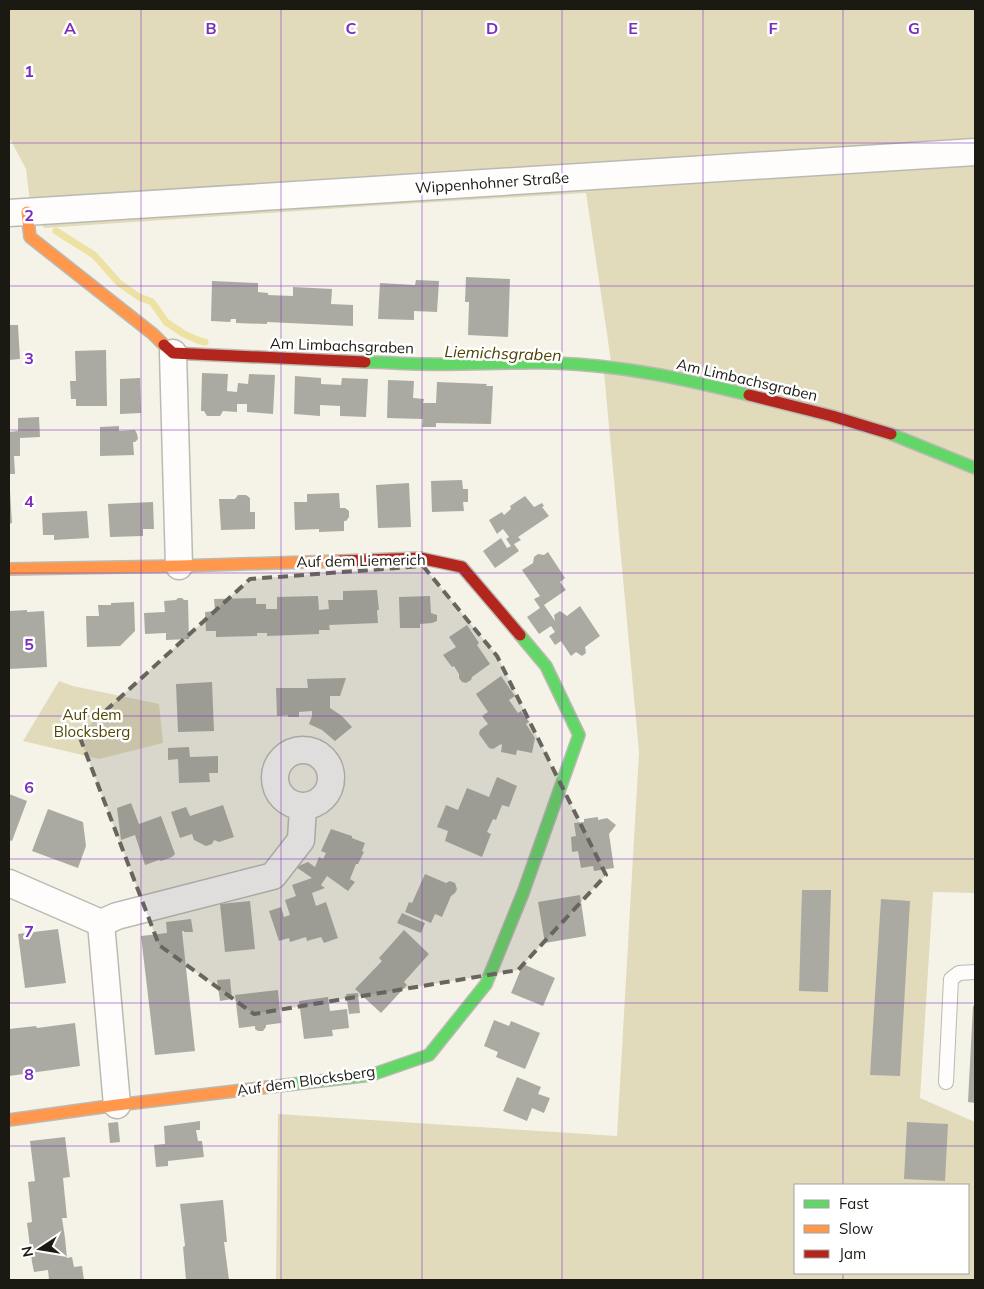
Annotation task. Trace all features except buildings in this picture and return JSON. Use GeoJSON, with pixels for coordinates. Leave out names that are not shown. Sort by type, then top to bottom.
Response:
{"type":"FeatureCollection","features":[{"type":"Feature","properties":{"kind":"street","name":"Wippenhohner Straße"},"geometry":{"type":"LineString","coordinates":[[18,212],[975,152]]}},
{"type":"Feature","properties":{"kind":"street"},"geometry":{"type":"LineString","coordinates":[[18,212],[30,237],[152,334],[173,353],[180,566]]}},
{"type":"Feature","properties":{"kind":"street","name":"Am Limbachsgraben"},"geometry":{"type":"LineString","coordinates":[[173,353],[421,364],[555,363],[628,369],[716,387],[832,416],[886,432],[975,468]]}},
{"type":"Feature","properties":{"kind":"street","name":"Auf dem Liemerich"},"geometry":{"type":"LineString","coordinates":[[9,569],[180,566],[420,558],[462,567],[546,666],[579,734],[562,786]]}},
{"type":"Feature","properties":{"kind":"street","name":"Auf dem Blocksberg"},"geometry":{"type":"LineString","coordinates":[[9,1120],[117,1104],[371,1075],[429,1055],[486,984],[523,893],[562,786]]}},
{"type":"Feature","properties":{"kind":"street"},"geometry":{"type":"LineString","coordinates":[[101,924],[117,916],[273,876],[301,840],[303,807]]}},
{"type":"Feature","properties":{"kind":"street"},"geometry":{"type":"LineString","coordinates":[[9,883],[101,924]]}},
{"type":"Feature","properties":{"kind":"street"},"geometry":{"type":"LineString","coordinates":[[101,924],[117,1104]]}},
{"type":"Feature","properties":{"kind":"lane"},"geometry":{"type":"LineString","coordinates":[[946,1082],[951,979],[959,973],[975,972]]}},
{"type":"Feature","properties":{"kind":"highlighted area"},"geometry":{"type":"Polygon","coordinates":[[[423,566],[497,656],[606,875],[518,970],[254,1014],[159,945],[79,735],[250,579],[423,566]]]}},
{"type":"Feature","properties":{"kind":"green space"},"geometry":{"type":"Polygon","coordinates":[[[9,9],[975,9],[975,893],[933,892],[920,1098],[975,1122],[975,1280],[276,1280],[278,1114],[617,1136],[639,752],[604,372],[611,361],[586,193],[44,228],[30,202],[26,169],[9,137],[9,9]]]}},
{"type":"Feature","properties":{"kind":"green space","name":"Auf dem Blocksberg"},"geometry":{"type":"Polygon","coordinates":[[[59,681],[73,686],[159,704],[163,743],[99,759],[23,741],[59,681]]]}},
{"type":"Feature","properties":{"kind":"waterway","name":"Liemichsgraben"},"geometry":{"type":"LineString","coordinates":[[56,231],[94,255],[119,283],[139,297],[152,302],[166,322],[184,334],[205,342]]}},
{"type":"Feature","properties":{"kind":"traffic: fast"},"geometry":{"type":"LineString","coordinates":[[365,362],[415,364],[579,364],[653,374],[749,395]]}},
{"type":"Feature","properties":{"kind":"traffic: fast"},"geometry":{"type":"LineString","coordinates":[[891,434],[975,468]]}},
{"type":"Feature","properties":{"kind":"traffic: fast"},"geometry":{"type":"LineString","coordinates":[[269,1087],[371,1075],[429,1055],[486,984],[523,893],[579,735],[546,666],[520,635]]}},
{"type":"Feature","properties":{"kind":"traffic: slow"},"geometry":{"type":"LineString","coordinates":[[27,212],[30,237],[153,334],[164,345]]}},
{"type":"Feature","properties":{"kind":"traffic: slow"},"geometry":{"type":"LineString","coordinates":[[9,569],[340,561]]}},
{"type":"Feature","properties":{"kind":"traffic: slow"},"geometry":{"type":"LineString","coordinates":[[9,1120],[269,1087]]}},
{"type":"Feature","properties":{"kind":"traffic: jam"},"geometry":{"type":"LineString","coordinates":[[164,345],[173,353],[365,362]]}},
{"type":"Feature","properties":{"kind":"traffic: jam"},"geometry":{"type":"LineString","coordinates":[[749,395],[832,416],[891,434]]}},
{"type":"Feature","properties":{"kind":"traffic: jam"},"geometry":{"type":"LineString","coordinates":[[340,561],[420,558],[462,567],[520,635]]}}]}
